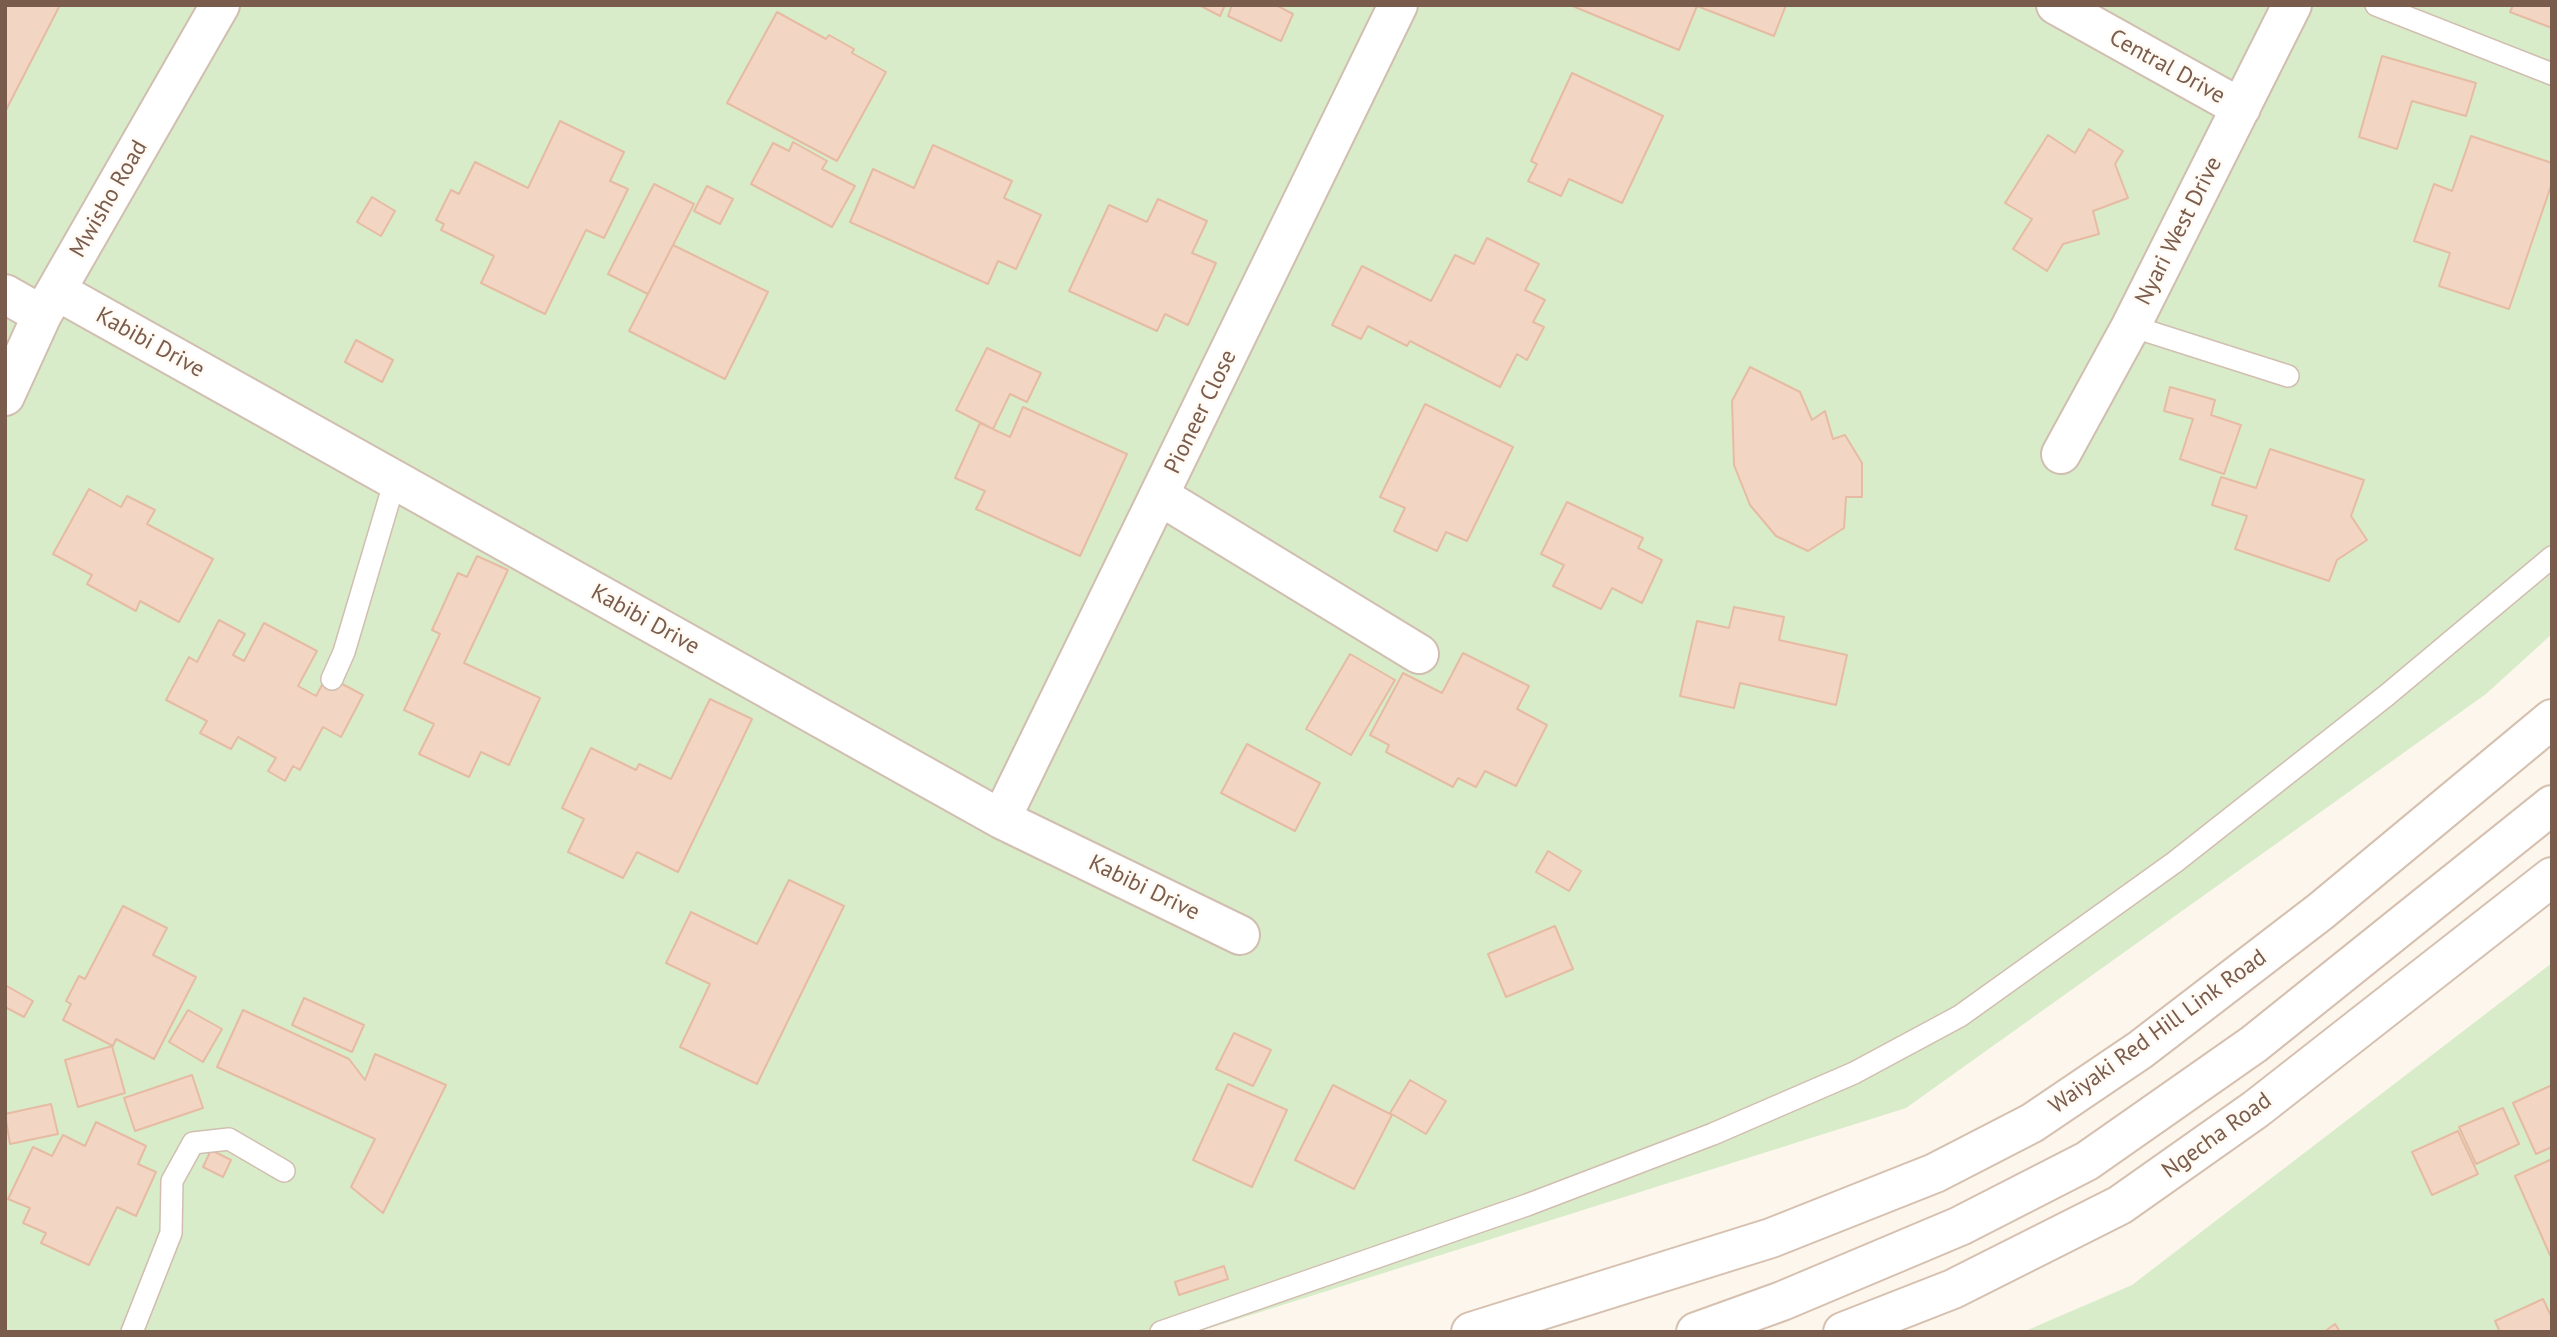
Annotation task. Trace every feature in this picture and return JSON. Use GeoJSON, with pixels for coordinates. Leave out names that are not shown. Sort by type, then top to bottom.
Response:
{"type":"FeatureCollection","features":[{"type":"Feature","properties":{"kind":"street","name":"Mwisho Road"},"geometry":{"type":"LineString","coordinates":[[5,396],[50,303],[220,5]]}},
{"type":"Feature","properties":{"kind":"street","name":"Pioneer Close"},"geometry":{"type":"LineString","coordinates":[[1001,819],[1398,5]]}},
{"type":"Feature","properties":{"kind":"street","name":"Central Drive"},"geometry":{"type":"LineString","coordinates":[[2056,5],[2241,108]]}},
{"type":"Feature","properties":{"kind":"street","name":"Nyari West Drive"},"geometry":{"type":"LineString","coordinates":[[2061,454],[2131,326],[2292,5]]}},
{"type":"Feature","properties":{"kind":"street","name":"Kabibi Drive"},"geometry":{"type":"LineString","coordinates":[[5,294],[50,303],[395,480],[1001,819],[1240,935]]}},
{"type":"Feature","properties":{"kind":"street"},"geometry":{"type":"LineString","coordinates":[[1160,496],[1419,654]]}},
{"type":"Feature","properties":{"kind":"street","name":"Waiyaki Red Hill Link Road"},"geometry":{"type":"LineString","coordinates":[[1471,1332],[1771,1238],[1935,1173],[2032,1123],[2140,1050],[2321,911],[2552,719]]}},
{"type":"Feature","properties":{"kind":"street"},"geometry":{"type":"LineString","coordinates":[[1696,1332],[1782,1301],[1960,1226],[2087,1161],[2255,1044],[2552,805]]}},
{"type":"Feature","properties":{"kind":"street","name":"Ngecha Road"},"geometry":{"type":"LineString","coordinates":[[1843,1332],[1953,1289],[2120,1205],[2256,1109],[2552,877]]}},
{"type":"Feature","properties":{"kind":"lane"},"geometry":{"type":"LineString","coordinates":[[2376,5],[2552,74]]}},
{"type":"Feature","properties":{"kind":"lane"},"geometry":{"type":"LineString","coordinates":[[2131,326],[2288,376]]}},
{"type":"Feature","properties":{"kind":"lane"},"geometry":{"type":"LineString","coordinates":[[332,679],[344,652],[395,480]]}},
{"type":"Feature","properties":{"kind":"lane"},"geometry":{"type":"LineString","coordinates":[[1161,1332],[1527,1205],[1713,1134],[1854,1073],[1960,1016],[2054,951],[2186,853],[2387,695],[2552,558]]}},
{"type":"Feature","properties":{"kind":"lane"},"geometry":{"type":"LineString","coordinates":[[132,1332],[171,1233],[172,1181],[194,1143],[229,1139],[284,1171]]}},
{"type":"Feature","properties":{"kind":"green space"},"geometry":{"type":"Polygon","coordinates":[[[5,5],[2552,5],[2552,634],[2486,694],[1906,1108],[1197,1332],[5,1332],[5,5]]]}},
{"type":"Feature","properties":{"kind":"green space"},"geometry":{"type":"Polygon","coordinates":[[[2552,963],[2552,1332],[2023,1332],[2132,1285],[2552,963]]]}},
{"type":"Feature","properties":{"kind":"building"},"geometry":{"type":"Polygon","coordinates":[[[5,5],[60,5],[5,112],[5,5]]]}},
{"type":"Feature","properties":{"kind":"building"},"geometry":{"type":"Polygon","coordinates":[[[1199,5],[1225,5],[1220,16],[1199,5]]]}},
{"type":"Feature","properties":{"kind":"building"},"geometry":{"type":"Polygon","coordinates":[[[1232,5],[1276,5],[1293,14],[1281,41],[1228,16],[1232,5]]]}},
{"type":"Feature","properties":{"kind":"building"},"geometry":{"type":"Polygon","coordinates":[[[1570,5],[1786,5],[1774,36],[1697,6],[1679,50],[1570,5]]]}},
{"type":"Feature","properties":{"kind":"building"},"geometry":{"type":"Polygon","coordinates":[[[2513,5],[2552,5],[2552,28],[2510,12],[2513,5]]]}},
{"type":"Feature","properties":{"kind":"building"},"geometry":{"type":"Polygon","coordinates":[[[777,12],[826,39],[829,35],[854,49],[852,53],[886,72],[837,161],[727,103],[777,12]]]}},
{"type":"Feature","properties":{"kind":"building"},"geometry":{"type":"Polygon","coordinates":[[[2382,56],[2476,83],[2466,116],[2412,101],[2397,149],[2359,137],[2382,56]]]}},
{"type":"Feature","properties":{"kind":"building"},"geometry":{"type":"Polygon","coordinates":[[[1572,73],[1663,116],[1622,203],[1569,179],[1561,196],[1528,181],[1537,164],[1531,161],[1572,73]]]}},
{"type":"Feature","properties":{"kind":"building"},"geometry":{"type":"Polygon","coordinates":[[[560,121],[624,152],[610,181],[628,189],[604,238],[586,230],[545,314],[481,283],[494,256],[441,230],[444,224],[436,220],[451,190],[459,194],[475,162],[528,188],[560,121]]]}},
{"type":"Feature","properties":{"kind":"building"},"geometry":{"type":"Polygon","coordinates":[[[2089,129],[2123,151],[2115,164],[2128,198],[2093,211],[2099,234],[2063,244],[2047,271],[2013,249],[2032,219],[2005,203],[2048,135],[2075,153],[2089,129]]]}},
{"type":"Feature","properties":{"kind":"building"},"geometry":{"type":"Polygon","coordinates":[[[2471,136],[2552,163],[2552,183],[2509,309],[2439,286],[2450,253],[2414,241],[2434,184],[2452,191],[2471,136]]]}},
{"type":"Feature","properties":{"kind":"building"},"geometry":{"type":"Polygon","coordinates":[[[793,142],[827,161],[822,169],[855,186],[832,227],[751,184],[773,143],[789,151],[793,142]]]}},
{"type":"Feature","properties":{"kind":"building"},"geometry":{"type":"Polygon","coordinates":[[[933,145],[1012,181],[1004,198],[1041,215],[1016,269],[998,261],[988,284],[850,222],[873,169],[914,188],[933,145]]]}},
{"type":"Feature","properties":{"kind":"building"},"geometry":{"type":"Polygon","coordinates":[[[654,184],[694,204],[648,294],[608,274],[654,184]]]}},
{"type":"Feature","properties":{"kind":"building"},"geometry":{"type":"Polygon","coordinates":[[[707,186],[733,199],[720,224],[694,211],[707,186]]]}},
{"type":"Feature","properties":{"kind":"building"},"geometry":{"type":"Polygon","coordinates":[[[372,197],[395,211],[381,236],[357,222],[372,197]]]}},
{"type":"Feature","properties":{"kind":"building"},"geometry":{"type":"Polygon","coordinates":[[[1158,199],[1207,221],[1192,253],[1216,263],[1188,325],[1165,314],[1157,331],[1069,291],[1109,205],[1147,222],[1158,199]]]}},
{"type":"Feature","properties":{"kind":"building"},"geometry":{"type":"Polygon","coordinates":[[[1487,238],[1539,264],[1525,290],[1545,300],[1533,322],[1544,327],[1527,360],[1517,354],[1500,387],[1410,341],[1407,346],[1368,326],[1361,339],[1332,325],[1362,266],[1431,301],[1455,255],[1474,264],[1487,238]]]}},
{"type":"Feature","properties":{"kind":"building"},"geometry":{"type":"Polygon","coordinates":[[[673,245],[768,292],[725,379],[629,331],[673,245]]]}},
{"type":"Feature","properties":{"kind":"building"},"geometry":{"type":"Polygon","coordinates":[[[356,340],[393,360],[382,382],[345,362],[356,340]]]}},
{"type":"Feature","properties":{"kind":"building"},"geometry":{"type":"Polygon","coordinates":[[[987,348],[1041,373],[1027,402],[1010,394],[993,429],[956,410],[987,348]]]}},
{"type":"Feature","properties":{"kind":"building"},"geometry":{"type":"Polygon","coordinates":[[[1750,367],[1800,392],[1812,420],[1825,411],[1833,439],[1845,435],[1862,463],[1862,497],[1846,497],[1844,528],[1808,551],[1776,536],[1750,505],[1734,465],[1732,401],[1750,367]]]}},
{"type":"Feature","properties":{"kind":"building"},"geometry":{"type":"Polygon","coordinates":[[[2170,387],[2215,400],[2211,415],[2241,425],[2224,474],[2180,459],[2193,419],[2164,411],[2170,387]]]}},
{"type":"Feature","properties":{"kind":"building"},"geometry":{"type":"Polygon","coordinates":[[[1425,404],[1513,447],[1467,541],[1446,532],[1437,551],[1394,531],[1405,508],[1380,497],[1425,404]]]}},
{"type":"Feature","properties":{"kind":"building"},"geometry":{"type":"Polygon","coordinates":[[[1023,407],[1127,454],[1080,556],[976,509],[985,491],[955,478],[980,423],[1010,437],[1023,407]]]}},
{"type":"Feature","properties":{"kind":"building"},"geometry":{"type":"Polygon","coordinates":[[[2270,449],[2364,480],[2351,516],[2367,540],[2337,560],[2329,581],[2235,549],[2247,516],[2212,505],[2221,477],[2256,488],[2270,449]]]}},
{"type":"Feature","properties":{"kind":"building"},"geometry":{"type":"Polygon","coordinates":[[[89,489],[121,507],[127,496],[155,510],[147,524],[213,559],[179,622],[140,601],[136,611],[87,584],[92,575],[53,554],[89,489]]]}},
{"type":"Feature","properties":{"kind":"building"},"geometry":{"type":"Polygon","coordinates":[[[1567,502],[1643,538],[1638,548],[1662,560],[1642,603],[1612,588],[1601,609],[1553,586],[1564,565],[1541,554],[1567,502]]]}},
{"type":"Feature","properties":{"kind":"building"},"geometry":{"type":"Polygon","coordinates":[[[477,556],[508,570],[464,663],[540,698],[509,765],[481,752],[469,777],[419,754],[434,724],[404,710],[440,634],[432,630],[458,573],[467,577],[477,556]]]}},
{"type":"Feature","properties":{"kind":"building"},"geometry":{"type":"Polygon","coordinates":[[[1734,607],[1784,617],[1779,640],[1847,655],[1836,705],[1740,683],[1734,708],[1680,696],[1697,621],[1729,628],[1734,607]]]}},
{"type":"Feature","properties":{"kind":"building"},"geometry":{"type":"Polygon","coordinates":[[[219,620],[245,634],[233,655],[244,661],[264,623],[317,651],[298,686],[316,696],[327,676],[363,695],[341,737],[323,727],[300,770],[293,766],[285,781],[268,771],[276,758],[238,737],[231,749],[200,733],[207,721],[166,700],[189,657],[197,662],[219,620]]]}},
{"type":"Feature","properties":{"kind":"building"},"geometry":{"type":"Polygon","coordinates":[[[1463,653],[1529,686],[1517,709],[1547,725],[1516,786],[1485,771],[1476,787],[1458,778],[1453,787],[1386,752],[1389,745],[1370,735],[1403,673],[1442,693],[1463,653]]]}},
{"type":"Feature","properties":{"kind":"building"},"geometry":{"type":"Polygon","coordinates":[[[1350,654],[1395,680],[1351,755],[1306,729],[1350,654]]]}},
{"type":"Feature","properties":{"kind":"building"},"geometry":{"type":"Polygon","coordinates":[[[710,699],[752,719],[678,872],[637,852],[623,878],[568,852],[584,819],[562,808],[591,748],[636,770],[639,764],[671,779],[710,699]]]}},
{"type":"Feature","properties":{"kind":"building"},"geometry":{"type":"Polygon","coordinates":[[[1247,744],[1320,783],[1295,831],[1221,793],[1247,744]]]}},
{"type":"Feature","properties":{"kind":"building"},"geometry":{"type":"Polygon","coordinates":[[[1548,851],[1581,871],[1569,891],[1536,872],[1548,851]]]}},
{"type":"Feature","properties":{"kind":"building"},"geometry":{"type":"Polygon","coordinates":[[[789,880],[844,906],[757,1084],[680,1047],[710,984],[666,963],[691,912],[757,944],[789,880]]]}},
{"type":"Feature","properties":{"kind":"building"},"geometry":{"type":"Polygon","coordinates":[[[123,906],[167,928],[153,955],[196,977],[154,1059],[116,1039],[113,1046],[63,1020],[71,1004],[66,1001],[79,976],[85,979],[123,906]]]}},
{"type":"Feature","properties":{"kind":"building"},"geometry":{"type":"Polygon","coordinates":[[[1555,926],[1573,969],[1506,997],[1488,954],[1555,926]]]}},
{"type":"Feature","properties":{"kind":"building"},"geometry":{"type":"Polygon","coordinates":[[[5,985],[33,1001],[24,1017],[5,1007],[5,985]]]}},
{"type":"Feature","properties":{"kind":"building"},"geometry":{"type":"Polygon","coordinates":[[[304,998],[364,1025],[352,1052],[292,1025],[304,998]]]}},
{"type":"Feature","properties":{"kind":"building"},"geometry":{"type":"Polygon","coordinates":[[[188,1010],[222,1029],[203,1062],[169,1042],[188,1010]]]}},
{"type":"Feature","properties":{"kind":"building"},"geometry":{"type":"Polygon","coordinates":[[[243,1010],[349,1059],[365,1080],[375,1054],[446,1085],[383,1213],[351,1187],[375,1139],[217,1067],[243,1010]]]}},
{"type":"Feature","properties":{"kind":"building"},"geometry":{"type":"Polygon","coordinates":[[[1234,1033],[1271,1050],[1253,1086],[1216,1069],[1234,1033]]]}},
{"type":"Feature","properties":{"kind":"building"},"geometry":{"type":"Polygon","coordinates":[[[112,1046],[125,1093],[78,1107],[65,1060],[112,1046]]]}},
{"type":"Feature","properties":{"kind":"building"},"geometry":{"type":"Polygon","coordinates":[[[192,1075],[203,1108],[135,1131],[124,1098],[192,1075]]]}},
{"type":"Feature","properties":{"kind":"building"},"geometry":{"type":"Polygon","coordinates":[[[1410,1080],[1446,1101],[1426,1134],[1390,1113],[1410,1080]]]}},
{"type":"Feature","properties":{"kind":"building"},"geometry":{"type":"Polygon","coordinates":[[[1228,1084],[1287,1110],[1252,1187],[1193,1160],[1228,1084]]]}},
{"type":"Feature","properties":{"kind":"building"},"geometry":{"type":"Polygon","coordinates":[[[1333,1085],[1392,1115],[1354,1189],[1295,1160],[1333,1085]]]}},
{"type":"Feature","properties":{"kind":"building"},"geometry":{"type":"Polygon","coordinates":[[[2552,1085],[2552,1147],[2536,1154],[2513,1103],[2552,1085]]]}},
{"type":"Feature","properties":{"kind":"building"},"geometry":{"type":"Polygon","coordinates":[[[51,1104],[58,1134],[10,1144],[5,1114],[51,1104]]]}},
{"type":"Feature","properties":{"kind":"building"},"geometry":{"type":"Polygon","coordinates":[[[2503,1108],[2519,1144],[2476,1164],[2459,1127],[2503,1108]]]}},
{"type":"Feature","properties":{"kind":"building"},"geometry":{"type":"Polygon","coordinates":[[[96,1122],[146,1146],[138,1164],[156,1172],[136,1216],[117,1207],[89,1265],[41,1243],[46,1233],[23,1223],[30,1208],[8,1199],[33,1147],[52,1156],[63,1135],[85,1146],[96,1122]]]}},
{"type":"Feature","properties":{"kind":"building"},"geometry":{"type":"Polygon","coordinates":[[[2458,1131],[2478,1174],[2432,1195],[2412,1152],[2458,1131]]]}},
{"type":"Feature","properties":{"kind":"building"},"geometry":{"type":"Polygon","coordinates":[[[211,1150],[231,1160],[223,1177],[203,1167],[211,1150]]]}},
{"type":"Feature","properties":{"kind":"building"},"geometry":{"type":"Polygon","coordinates":[[[2552,1159],[2552,1254],[2550,1255],[2515,1176],[2552,1159]]]}},
{"type":"Feature","properties":{"kind":"building"},"geometry":{"type":"Polygon","coordinates":[[[1224,1266],[1228,1279],[1179,1295],[1175,1282],[1224,1266]]]}},
{"type":"Feature","properties":{"kind":"building"},"geometry":{"type":"Polygon","coordinates":[[[2543,1299],[2552,1318],[2552,1332],[2500,1332],[2495,1321],[2543,1299]]]}},
{"type":"Feature","properties":{"kind":"building"},"geometry":{"type":"Polygon","coordinates":[[[2335,1324],[2340,1332],[2324,1332],[2335,1324]]]}}]}
